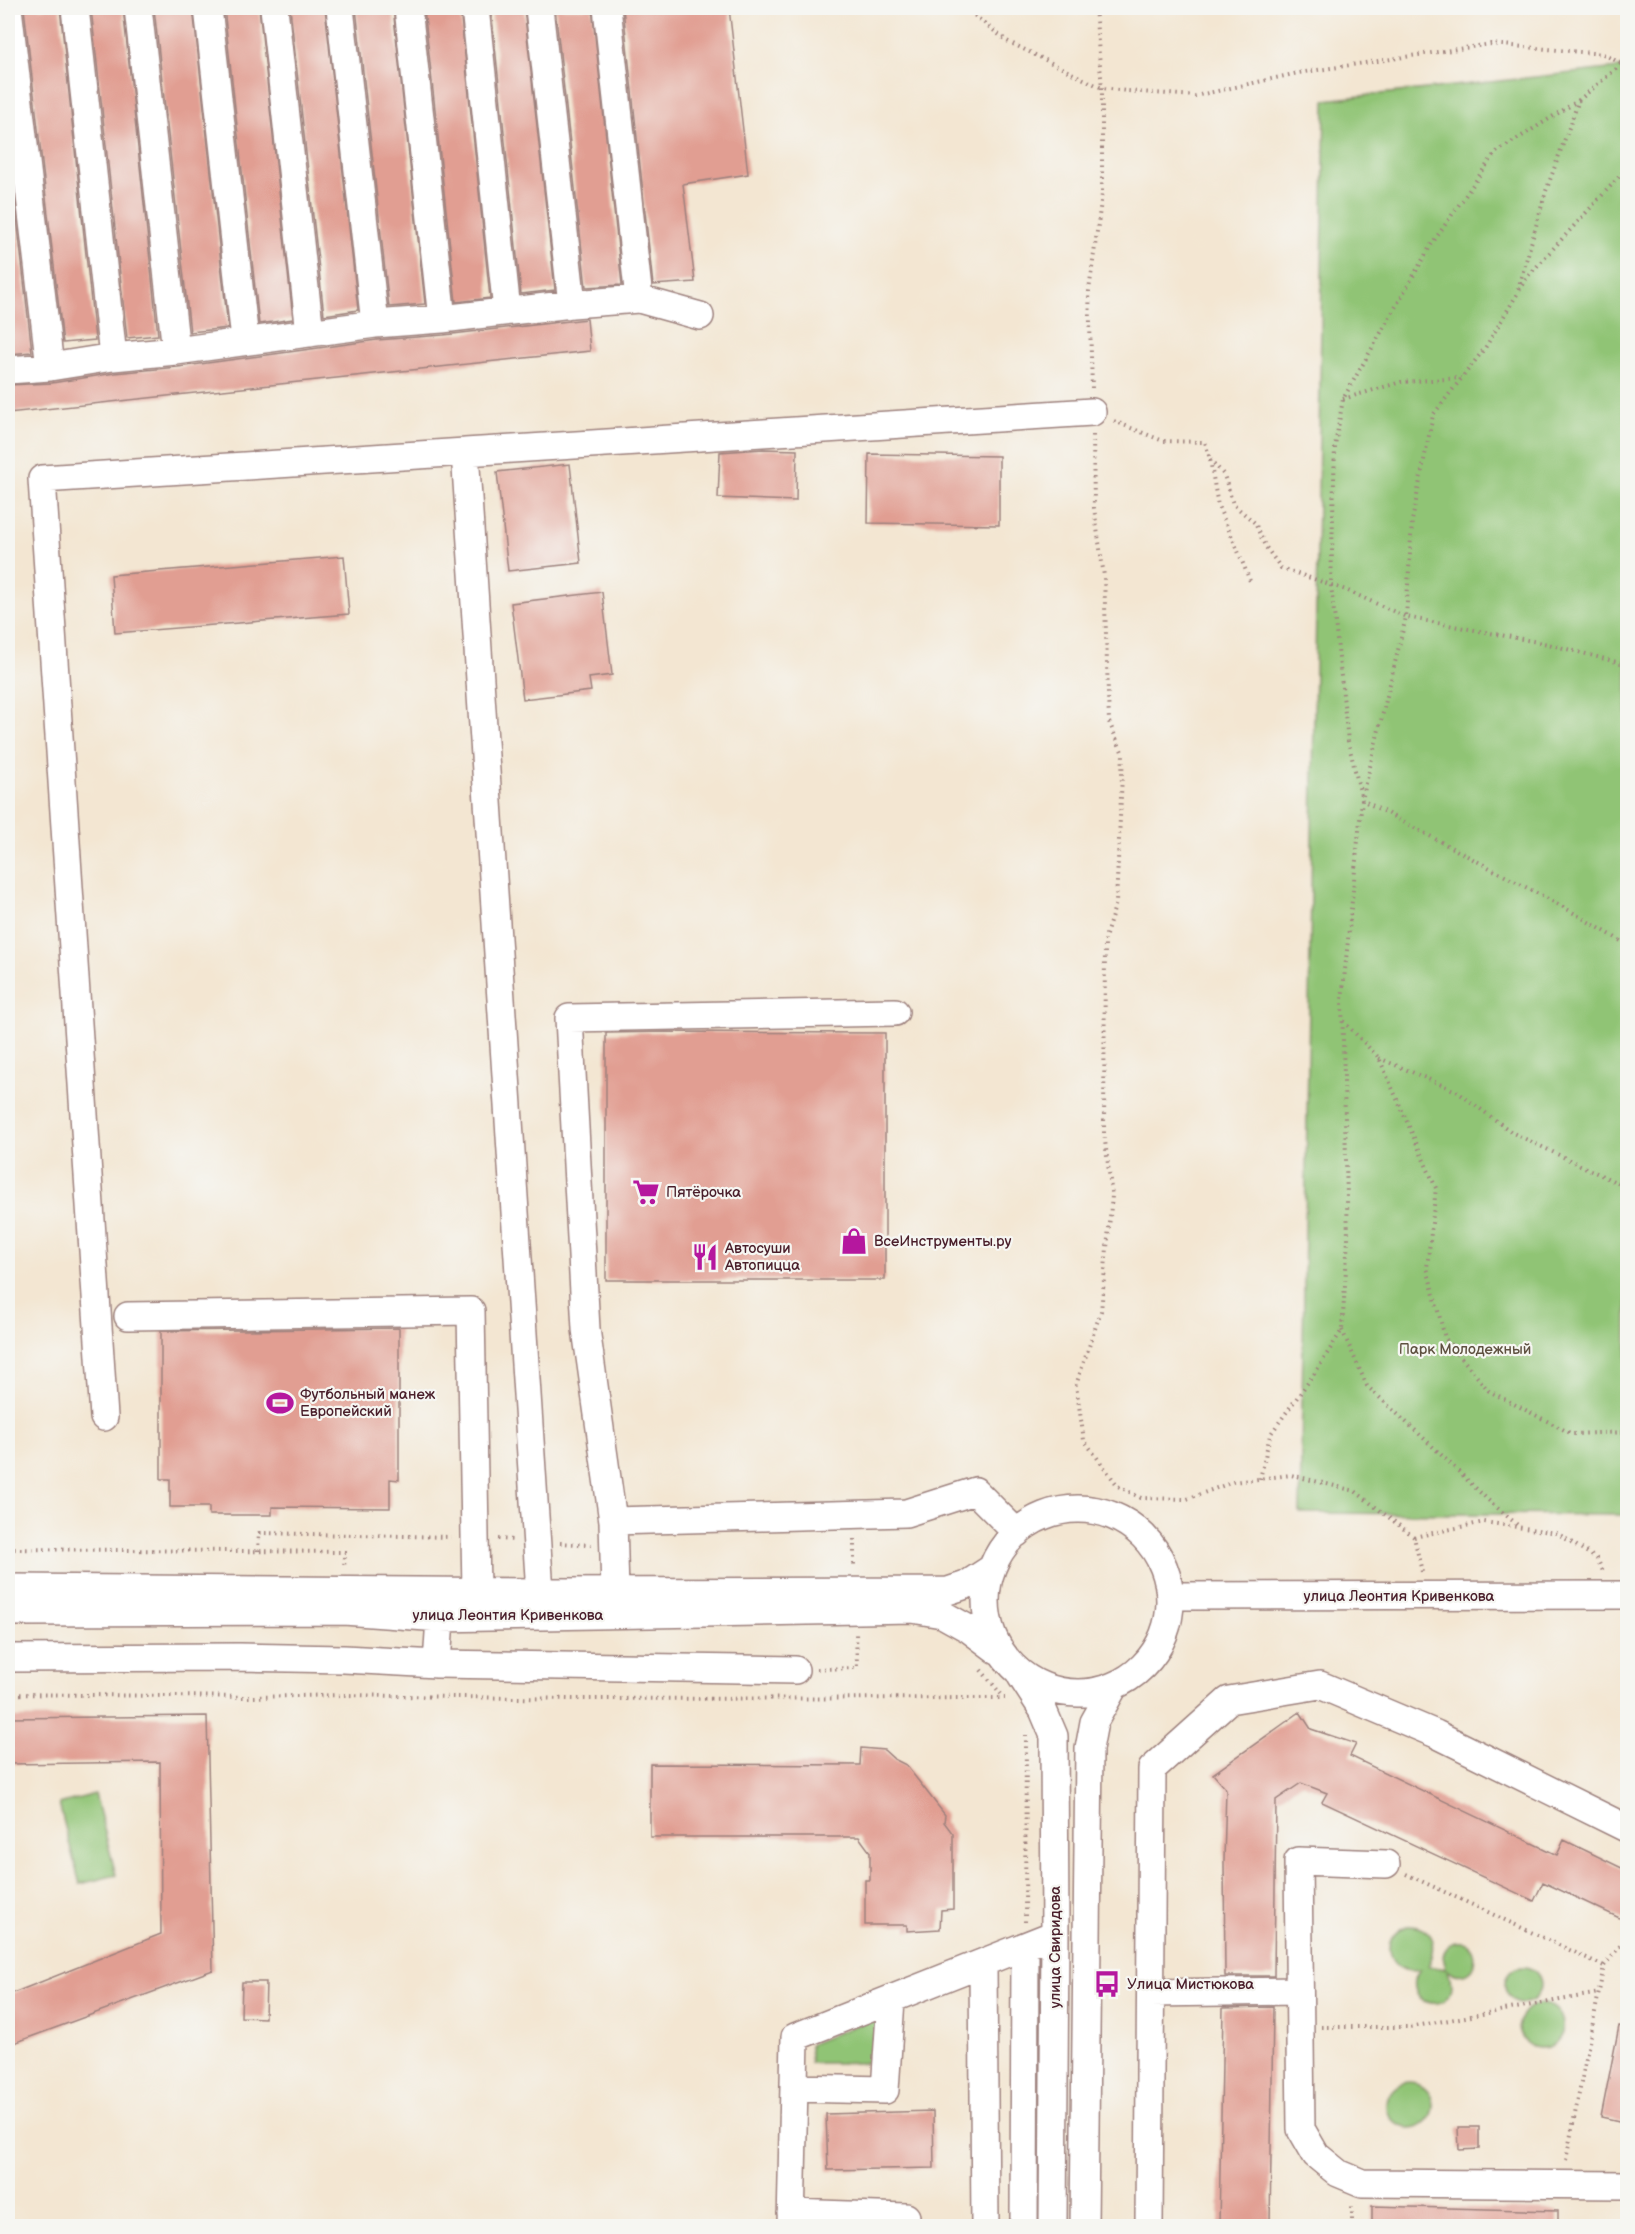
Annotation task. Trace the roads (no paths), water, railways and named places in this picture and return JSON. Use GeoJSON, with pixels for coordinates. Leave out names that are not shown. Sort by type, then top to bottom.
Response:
{"type":"FeatureCollection","features":[{"type":"Feature","properties":{"kind":"street"},"geometry":{"type":"LineString","coordinates":[[8,8],[50,367]]}},
{"type":"Feature","properties":{"kind":"street"},"geometry":{"type":"LineString","coordinates":[[75,8],[113,357]]}},
{"type":"Feature","properties":{"kind":"street"},"geometry":{"type":"LineString","coordinates":[[138,8],[176,351]]}},
{"type":"Feature","properties":{"kind":"street"},"geometry":{"type":"LineString","coordinates":[[208,8],[245,340]]}},
{"type":"Feature","properties":{"kind":"street"},"geometry":{"type":"LineString","coordinates":[[274,8],[310,333]]}},
{"type":"Feature","properties":{"kind":"street"},"geometry":{"type":"LineString","coordinates":[[340,8],[375,324]]}},
{"type":"Feature","properties":{"kind":"street"},"geometry":{"type":"LineString","coordinates":[[408,8],[442,319]]}},
{"type":"Feature","properties":{"kind":"street"},"geometry":{"type":"LineString","coordinates":[[475,8],[507,311]]}},
{"type":"Feature","properties":{"kind":"street"},"geometry":{"type":"LineString","coordinates":[[539,8],[572,303]]}},
{"type":"Feature","properties":{"kind":"street"},"geometry":{"type":"LineString","coordinates":[[607,8],[639,298]]}},
{"type":"Feature","properties":{"kind":"street"},"geometry":{"type":"LineString","coordinates":[[8,370],[50,367],[375,324],[442,319],[572,303],[639,298],[700,316]]}},
{"type":"Feature","properties":{"kind":"street"},"geometry":{"type":"LineString","coordinates":[[104,1417],[42,479],[1092,412]]}},
{"type":"Feature","properties":{"kind":"street"},"geometry":{"type":"LineString","coordinates":[[465,452],[540,1592]]}},
{"type":"Feature","properties":{"kind":"street"},"geometry":{"type":"LineString","coordinates":[[615,1592],[613,1534],[586,1329],[569,1018],[895,1012]]}},
{"type":"Feature","properties":{"kind":"street"},"geometry":{"type":"LineString","coordinates":[[128,1316],[471,1311],[476,1591]]}},
{"type":"Feature","properties":{"kind":"street"},"geometry":{"type":"LineString","coordinates":[[613,1534],[906,1513],[975,1491],[1017,1533]]}},
{"type":"Feature","properties":{"kind":"street"},"geometry":{"type":"LineString","coordinates":[[1069,1508],[1106,1513],[1142,1534],[1164,1566],[1171,1596],[1170,1621],[1160,1647],[1135,1676],[1112,1690],[1060,1691],[1021,1676],[988,1658],[982,1596],[989,1570],[1005,1542],[1017,1533],[1037,1517],[1069,1508]]}},
{"type":"Feature","properties":{"kind":"street","name":"улица Леонтия Кривенкова"},"geometry":{"type":"LineString","coordinates":[[8,1588],[540,1592],[948,1591],[966,1585],[989,1570]]}},
{"type":"Feature","properties":{"kind":"street","name":"улица Леонтия Кривенкова"},"geometry":{"type":"LineString","coordinates":[[1171,1596],[1621,1595]]}},
{"type":"Feature","properties":{"kind":"street","name":"улица Леонтия Кривенкова"},"geometry":{"type":"LineString","coordinates":[[8,1612],[344,1611],[440,1618],[912,1609],[942,1614],[969,1629],[988,1658]]}},
{"type":"Feature","properties":{"kind":"street"},"geometry":{"type":"LineString","coordinates":[[437,1664],[440,1618]]}},
{"type":"Feature","properties":{"kind":"street"},"geometry":{"type":"LineString","coordinates":[[8,1658],[252,1657],[437,1664],[795,1670]]}},
{"type":"Feature","properties":{"kind":"street","name":"улица Свиридова"},"geometry":{"type":"LineString","coordinates":[[1021,1676],[1043,1710],[1054,1736],[1053,2226]]}},
{"type":"Feature","properties":{"kind":"street"},"geometry":{"type":"LineString","coordinates":[[1149,2226],[1152,1769],[1229,1700],[1320,1685],[1436,1734],[1628,1829]]}},
{"type":"Feature","properties":{"kind":"street","name":"улица Свиридова"},"geometry":{"type":"LineString","coordinates":[[1084,2226],[1089,1749],[1094,1722],[1112,1690]]}},
{"type":"Feature","properties":{"kind":"street"},"geometry":{"type":"LineString","coordinates":[[1386,1864],[1298,1861],[1301,2129],[1316,2155],[1338,2173],[1362,2183],[1628,2185]]}},
{"type":"Feature","properties":{"kind":"street"},"geometry":{"type":"LineString","coordinates":[[905,2226],[906,2217],[791,2220],[795,2037],[1055,1934]]}},
{"type":"Feature","properties":{"kind":"street"},"geometry":{"type":"LineString","coordinates":[[1024,2226],[1025,1946]]}},
{"type":"Feature","properties":{"kind":"street"},"geometry":{"type":"LineString","coordinates":[[983,1964],[985,2226]]}},
{"type":"Feature","properties":{"kind":"street"},"geometry":{"type":"LineString","coordinates":[[1151,1993],[1299,1991]]}},
{"type":"Feature","properties":{"kind":"street"},"geometry":{"type":"LineString","coordinates":[[794,2088],[885,2090],[891,2000]]}},
{"type":"Feature","properties":{"kind":"place","name":"Пятёрочка"},"geometry":{"type":"Point","coordinates":[646,1192]}},
{"type":"Feature","properties":{"kind":"place","name":"ВсеИнструменты.ру"},"geometry":{"type":"Point","coordinates":[854,1241]}},
{"type":"Feature","properties":{"kind":"place","name":"Автосуши Автопицца"},"geometry":{"type":"Point","coordinates":[705,1257]}},
{"type":"Feature","properties":{"kind":"place","name":"Футбольный манеж Европейский"},"geometry":{"type":"Point","coordinates":[280,1403]}},
{"type":"Feature","properties":{"kind":"place","name":"Улица Мистюкова"},"geometry":{"type":"Point","coordinates":[1107,1984]}},
{"type":"Feature","properties":{"kind":"park label","name":"Парк Молодежный"},"geometry":{"type":"Point","coordinates":[1465,1349]}}]}
